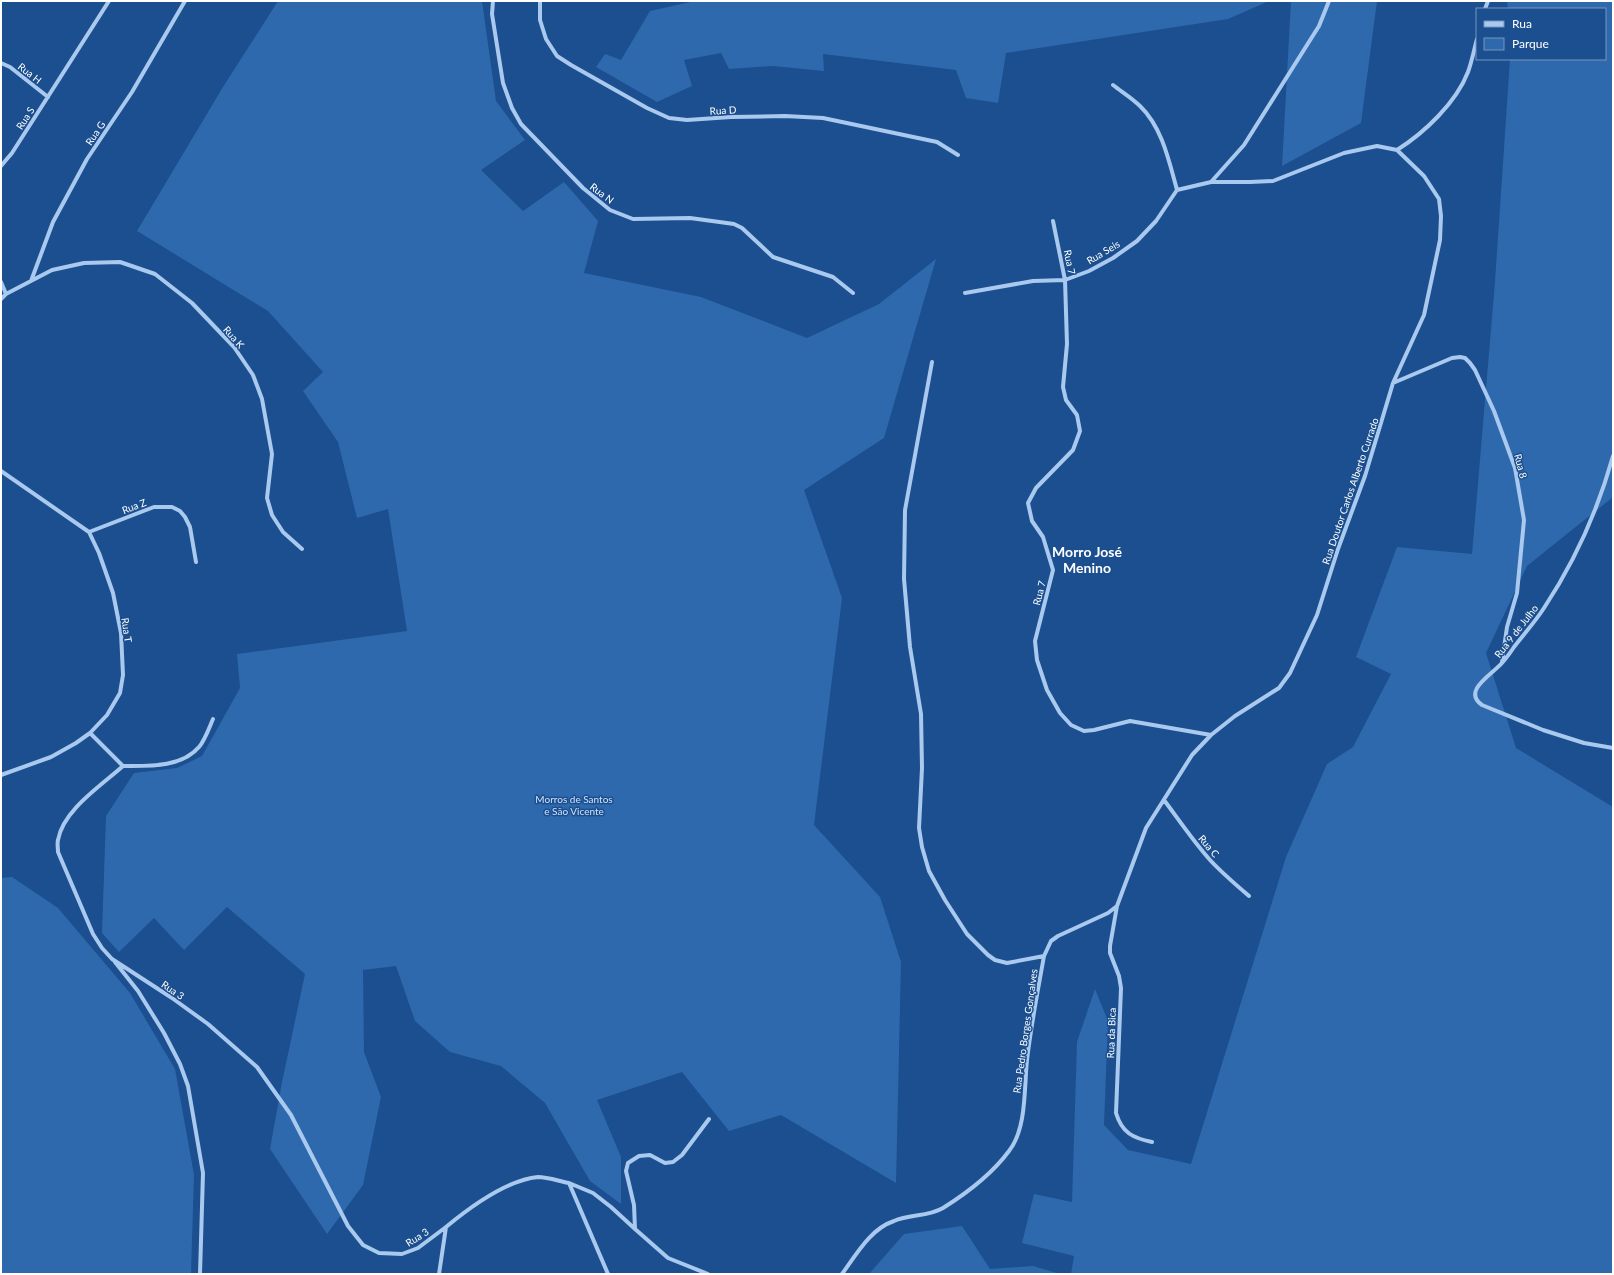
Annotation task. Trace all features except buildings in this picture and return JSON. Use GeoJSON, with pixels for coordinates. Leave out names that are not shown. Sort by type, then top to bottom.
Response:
{"type":"FeatureCollection","features":[{"type":"Feature","properties":{"kind":"street"},"geometry":{"type":"LineString","coordinates":[[48,97],[109,1]]}},
{"type":"Feature","properties":{"kind":"street","name":"Rua G"},"geometry":{"type":"LineString","coordinates":[[31,281],[53,222],[87,159],[132,92],[185,1]]}},
{"type":"Feature","properties":{"kind":"street","name":"Rua N"},"geometry":{"type":"LineString","coordinates":[[493,1],[492,14],[504,83],[512,108],[521,124],[582,188],[610,210],[633,219],[690,218],[734,224],[742,228],[773,257],[833,277],[853,294]]}},
{"type":"Feature","properties":{"kind":"street","name":"Rua D"},"geometry":{"type":"LineString","coordinates":[[540,1],[540,20],[546,39],[557,56],[640,104],[669,118],[687,120],[731,117],[785,116],[823,118],[937,142],[958,155]]}},
{"type":"Feature","properties":{"kind":"street"},"geometry":{"type":"LineString","coordinates":[[1211,182],[1244,145],[1319,26],[1329,1]]}},
{"type":"Feature","properties":{"kind":"street"},"geometry":{"type":"LineString","coordinates":[[1113,85],[1140,106],[1154,122],[1163,144],[1177,190],[1211,182],[1250,182],[1273,180],[1344,153],[1376,146],[1397,150],[1409,142],[1435,119],[1452,100],[1468,73],[1476,43]]}},
{"type":"Feature","properties":{"kind":"street","name":"Rua H"},"geometry":{"type":"LineString","coordinates":[[1,63],[10,67],[48,97]]}},
{"type":"Feature","properties":{"kind":"street","name":"Rua S"},"geometry":{"type":"LineString","coordinates":[[1,166],[12,153],[48,97]]}},
{"type":"Feature","properties":{"kind":"street","name":"Rua Doutor Carlos Alberto Currado"},"geometry":{"type":"LineString","coordinates":[[1117,906],[1146,828],[1192,755],[1211,734],[1235,716],[1279,688],[1290,674],[1317,615],[1338,549],[1365,476],[1393,384],[1424,315],[1440,240],[1441,216],[1439,199],[1424,176],[1397,150]]}},
{"type":"Feature","properties":{"kind":"street","name":"Rua Seis"},"geometry":{"type":"LineString","coordinates":[[966,293],[1033,281],[1065,280],[1089,271],[1113,258],[1137,241],[1156,221],[1177,190]]}},
{"type":"Feature","properties":{"kind":"street","name":"Rua 7"},"geometry":{"type":"LineString","coordinates":[[1053,220],[1065,280],[1067,344],[1063,387],[1066,400],[1077,415],[1080,431],[1074,450],[1036,488],[1028,503],[1032,521],[1043,537],[1053,570],[1035,641],[1037,660],[1048,690],[1060,713],[1071,725],[1076,728],[1094,730],[1130,722],[1211,734]]}},
{"type":"Feature","properties":{"kind":"street","name":"Rua K"},"geometry":{"type":"LineString","coordinates":[[31,281],[52,270],[84,263],[120,262],[155,274],[192,302],[234,347],[253,375],[262,399],[272,454],[267,498],[272,515],[283,532],[302,549]]}},
{"type":"Feature","properties":{"kind":"street"},"geometry":{"type":"LineString","coordinates":[[1,299],[6,294],[31,281]]}},
{"type":"Feature","properties":{"kind":"street"},"geometry":{"type":"LineString","coordinates":[[1,282],[6,294]]}},
{"type":"Feature","properties":{"kind":"street","name":"Rua 8"},"geometry":{"type":"LineString","coordinates":[[1393,384],[1452,358],[1466,358],[1475,370],[1494,411],[1515,468],[1524,520],[1516,593],[1507,627],[1502,663]]}},
{"type":"Feature","properties":{"kind":"street"},"geometry":{"type":"LineString","coordinates":[[932,362],[905,510],[904,579],[910,647],[921,714],[922,768],[919,828],[922,847],[929,871],[945,900],[967,934],[988,955],[995,960],[1007,963],[1044,956]]}},
{"type":"Feature","properties":{"kind":"street","name":"Rua 9 de Julho"},"geometry":{"type":"LineString","coordinates":[[1613,456],[1602,493],[1573,560],[1543,610],[1502,663],[1485,678],[1475,691],[1478,702],[1543,730],[1584,743],[1613,748]]}},
{"type":"Feature","properties":{"kind":"street","name":"Rua T"},"geometry":{"type":"LineString","coordinates":[[1,471],[89,532],[99,553],[113,593],[121,633],[123,675],[120,693],[107,715],[90,733],[51,757],[1,775]]}},
{"type":"Feature","properties":{"kind":"street","name":"Rua Z"},"geometry":{"type":"LineString","coordinates":[[89,532],[154,507],[172,507],[180,511],[190,527],[196,562]]}},
{"type":"Feature","properties":{"kind":"street"},"geometry":{"type":"LineString","coordinates":[[90,733],[123,766],[154,766],[188,757],[200,746],[213,719]]}},
{"type":"Feature","properties":{"kind":"street","name":"Rua 3"},"geometry":{"type":"LineString","coordinates":[[123,766],[78,806],[67,818],[58,840],[58,852],[93,934],[102,948],[112,959],[172,998],[208,1024],[257,1067],[290,1115],[348,1226],[363,1244],[379,1253],[402,1254],[418,1248],[477,1203],[517,1182],[539,1177],[569,1183],[593,1193],[611,1206],[668,1258],[708,1274]]}},
{"type":"Feature","properties":{"kind":"street","name":"Rua C"},"geometry":{"type":"LineString","coordinates":[[1164,800],[1209,859],[1225,876],[1249,896]]}},
{"type":"Feature","properties":{"kind":"street","name":"Rua Pedro Borges Gonçalves"},"geometry":{"type":"LineString","coordinates":[[842,1274],[873,1234],[881,1227],[894,1220],[936,1212],[956,1200],[983,1180],[1010,1151],[1020,1127],[1027,1060],[1044,956],[1051,941],[1058,936],[1108,913],[1117,906]]}},
{"type":"Feature","properties":{"kind":"street","name":"Rua da Bica"},"geometry":{"type":"LineString","coordinates":[[1117,906],[1110,953],[1119,976],[1121,988],[1116,1113],[1119,1123],[1127,1132],[1137,1139],[1152,1142]]}},
{"type":"Feature","properties":{"kind":"street"},"geometry":{"type":"LineString","coordinates":[[112,959],[138,991],[164,1033],[180,1064],[188,1086],[203,1173],[200,1274]]}},
{"type":"Feature","properties":{"kind":"street"},"geometry":{"type":"LineString","coordinates":[[635,1229],[634,1205],[626,1171],[628,1164],[639,1156],[650,1155],[665,1163],[673,1162],[682,1155],[709,1119]]}},
{"type":"Feature","properties":{"kind":"street"},"geometry":{"type":"LineString","coordinates":[[569,1183],[608,1274]]}},
{"type":"Feature","properties":{"kind":"street","name":"Rua 3"},"geometry":{"type":"LineString","coordinates":[[439,1274],[446,1227]]}},
{"type":"Feature","properties":{"kind":"green space","name":"Morros de Santos e São Vicente"},"geometry":{"type":"Polygon","coordinates":[[[278,1],[482,1],[496,101],[525,140],[481,170],[523,211],[564,182],[598,221],[584,273],[701,297],[807,338],[879,304],[936,259],[884,438],[804,490],[842,598],[814,825],[880,897],[901,962],[896,1183],[781,1115],[729,1131],[682,1072],[597,1100],[621,1157],[621,1204],[590,1181],[545,1103],[501,1066],[450,1052],[415,1021],[396,966],[363,970],[364,1052],[381,1097],[363,1185],[327,1234],[270,1149],[282,1082],[305,974],[227,907],[184,950],[154,918],[119,952],[102,933],[106,816],[134,773],[177,768],[202,756],[240,688],[237,654],[407,631],[388,509],[357,518],[338,442],[303,391],[323,372],[268,311],[137,231],[223,87],[278,1]]]}},
{"type":"Feature","properties":{"kind":"green space"},"geometry":{"type":"Polygon","coordinates":[[[695,1],[1269,1],[1228,19],[1006,53],[998,103],[966,98],[956,70],[823,54],[824,71],[773,66],[729,69],[721,53],[684,60],[692,86],[657,102],[596,67],[605,54],[621,60],[650,11],[695,1]]]}},
{"type":"Feature","properties":{"kind":"green space"},"geometry":{"type":"Polygon","coordinates":[[[1291,1],[1377,1],[1361,123],[1282,166],[1291,1]]]}},
{"type":"Feature","properties":{"kind":"green space"},"geometry":{"type":"Polygon","coordinates":[[[1507,1],[1613,1],[1613,497],[1527,566],[1486,653],[1516,748],[1613,807],[1613,1274],[1071,1274],[1074,1256],[1022,1243],[1034,1194],[1072,1202],[1077,1042],[1095,989],[1108,1021],[1104,1125],[1128,1150],[1191,1164],[1286,857],[1327,764],[1353,747],[1391,674],[1356,657],[1397,547],[1472,554],[1495,282],[1510,60],[1606,60],[1606,8],[1508,8],[1507,1]]]}},
{"type":"Feature","properties":{"kind":"green space"},"geometry":{"type":"Polygon","coordinates":[[[12,877],[58,908],[130,993],[175,1069],[194,1175],[191,1274],[1,1274],[1,878],[12,877]]]}},
{"type":"Feature","properties":{"kind":"green space"},"geometry":{"type":"Polygon","coordinates":[[[962,1226],[990,1269],[1033,1266],[1060,1274],[869,1274],[904,1234],[962,1226]]]}},
{"type":"Feature","properties":{"kind":"district","name":"Morro José Menino"},"geometry":{"type":"Point","coordinates":[1087,560]}}]}
